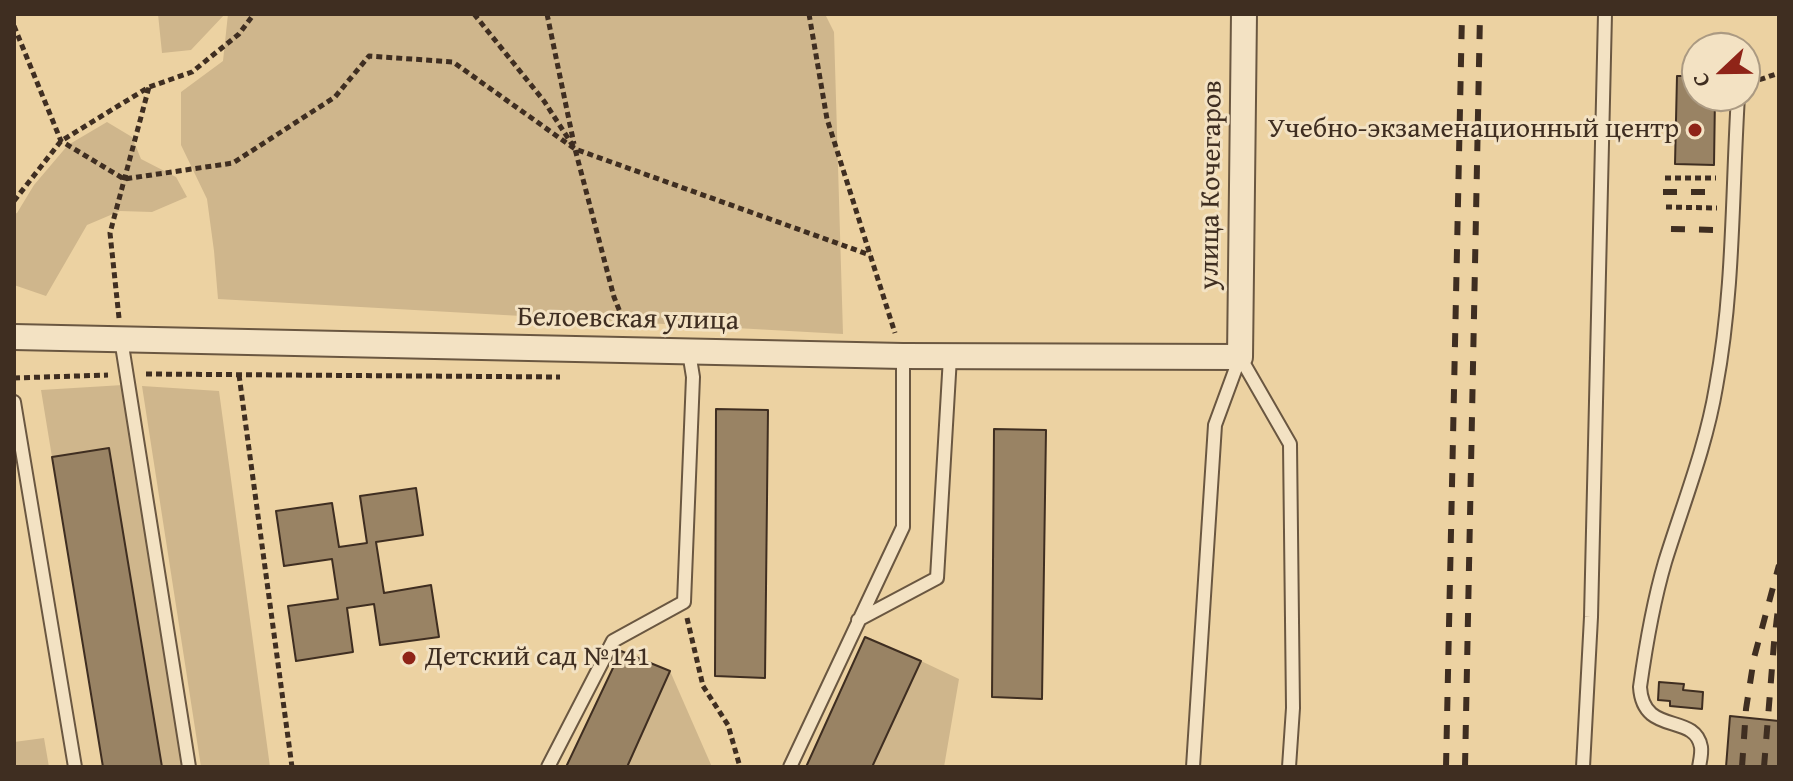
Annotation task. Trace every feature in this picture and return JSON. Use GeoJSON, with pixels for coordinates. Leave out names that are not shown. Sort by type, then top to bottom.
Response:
{"type":"FeatureCollection","features":[{"type":"Feature","properties":{"kind":"street","name":"улица Кочегаров"},"geometry":{"type":"LineString","coordinates":[[1240,357],[1244,14]]}},
{"type":"Feature","properties":{"kind":"street","name":"Белоевская улица"},"geometry":{"type":"LineString","coordinates":[[14,337],[950,357],[1240,357]]}},
{"type":"Feature","properties":{"kind":"lane"},"geometry":{"type":"LineString","coordinates":[[1583,767],[1591,617],[1605,14]]}},
{"type":"Feature","properties":{"kind":"lane"},"geometry":{"type":"LineString","coordinates":[[1699,767],[1701,746],[1696,737],[1679,725],[1651,715],[1641,697],[1640,687],[1658,586],[1698,463],[1716,388],[1727,304],[1737,112]]}},
{"type":"Feature","properties":{"kind":"lane"},"geometry":{"type":"LineString","coordinates":[[121,339],[189,767]]}},
{"type":"Feature","properties":{"kind":"lane"},"geometry":{"type":"LineString","coordinates":[[548,767],[613,641],[684,602],[693,377],[689,352]]}},
{"type":"Feature","properties":{"kind":"lane"},"geometry":{"type":"LineString","coordinates":[[790,767],[903,527],[903,356]]}},
{"type":"Feature","properties":{"kind":"lane"},"geometry":{"type":"LineString","coordinates":[[858,620],[937,578],[950,357]]}},
{"type":"Feature","properties":{"kind":"lane"},"geometry":{"type":"LineString","coordinates":[[1193,767],[1215,425],[1240,357]]}},
{"type":"Feature","properties":{"kind":"lane"},"geometry":{"type":"LineString","coordinates":[[1240,357],[1290,444],[1293,708],[1289,767]]}},
{"type":"Feature","properties":{"kind":"lane"},"geometry":{"type":"LineString","coordinates":[[14,402],[75,767]]}},
{"type":"Feature","properties":{"kind":"path"},"geometry":{"type":"LineString","coordinates":[[14,201],[61,141],[149,87],[192,72],[239,34],[254,14]]}},
{"type":"Feature","properties":{"kind":"path"},"geometry":{"type":"LineString","coordinates":[[474,14],[544,101],[575,149]]}},
{"type":"Feature","properties":{"kind":"path"},"geometry":{"type":"LineString","coordinates":[[547,14],[575,149],[614,297],[636,350]]}},
{"type":"Feature","properties":{"kind":"path"},"geometry":{"type":"LineString","coordinates":[[809,14],[827,119],[903,356]]}},
{"type":"Feature","properties":{"kind":"path"},"geometry":{"type":"LineString","coordinates":[[14,26],[61,141],[124,179],[233,163],[335,97],[369,56],[453,62],[575,149],[870,255]]}},
{"type":"Feature","properties":{"kind":"path"},"geometry":{"type":"LineString","coordinates":[[121,339],[110,233],[149,87]]}},
{"type":"Feature","properties":{"kind":"path"},"geometry":{"type":"LineString","coordinates":[[1665,178],[1733,178]]}},
{"type":"Feature","properties":{"kind":"path"},"geometry":{"type":"LineString","coordinates":[[1666,207],[1732,209]]}},
{"type":"Feature","properties":{"kind":"path"},"geometry":{"type":"LineString","coordinates":[[14,378],[127,374],[567,377]]}},
{"type":"Feature","properties":{"kind":"path"},"geometry":{"type":"LineString","coordinates":[[239,375],[292,767]]}},
{"type":"Feature","properties":{"kind":"path"},"geometry":{"type":"LineString","coordinates":[[684,602],[703,686],[728,725],[740,767]]}},
{"type":"Feature","properties":{"kind":"shaded area"},"geometry":{"type":"Polygon","coordinates":[[[158,14],[225,14],[191,50],[162,53],[158,14]]]}},
{"type":"Feature","properties":{"kind":"shaded area"},"geometry":{"type":"Polygon","coordinates":[[[228,14],[825,14],[834,32],[843,334],[218,299],[207,199],[181,145],[181,92],[223,61],[228,14]]]}},
{"type":"Feature","properties":{"kind":"shaded area"},"geometry":{"type":"Polygon","coordinates":[[[107,122],[132,137],[141,159],[176,177],[187,197],[152,212],[120,211],[87,225],[46,296],[14,285],[14,214],[68,145],[107,122]]]}},
{"type":"Feature","properties":{"kind":"shaded area"},"geometry":{"type":"Polygon","coordinates":[[[123,385],[183,767],[162,767],[109,449],[52,457],[41,390],[123,385]]]}},
{"type":"Feature","properties":{"kind":"shaded area"},"geometry":{"type":"Polygon","coordinates":[[[142,386],[219,391],[270,767],[201,767],[142,386]]]}},
{"type":"Feature","properties":{"kind":"shaded area"},"geometry":{"type":"Polygon","coordinates":[[[921,661],[959,679],[944,767],[872,767],[921,661]]]}},
{"type":"Feature","properties":{"kind":"shaded area"},"geometry":{"type":"Polygon","coordinates":[[[670,671],[712,767],[627,767],[670,671]]]}},
{"type":"Feature","properties":{"kind":"shaded area"},"geometry":{"type":"Polygon","coordinates":[[[44,738],[49,767],[14,767],[14,742],[44,738]]]}},
{"type":"Feature","properties":{"kind":"building","name":"Учебно-экзаменационный центр"},"geometry":{"type":"Polygon","coordinates":[[[1677,76],[1681,76],[1681,112],[1715,112],[1714,165],[1675,164],[1677,76]]]}},
{"type":"Feature","properties":{"kind":"building"},"geometry":{"type":"Polygon","coordinates":[[[716,409],[768,410],[765,678],[715,676],[716,409]]]}},
{"type":"Feature","properties":{"kind":"building"},"geometry":{"type":"Polygon","coordinates":[[[994,429],[1046,430],[1042,699],[992,697],[994,429]]]}},
{"type":"Feature","properties":{"kind":"building"},"geometry":{"type":"Polygon","coordinates":[[[109,448],[162,767],[103,767],[52,457],[109,448]]]}},
{"type":"Feature","properties":{"kind":"building"},"geometry":{"type":"Polygon","coordinates":[[[416,488],[423,535],[376,542],[384,593],[431,585],[439,637],[380,645],[374,604],[347,608],[353,652],[296,661],[288,606],[338,599],[332,559],[284,566],[276,511],[332,503],[339,547],[367,543],[360,496],[416,488]]]}},
{"type":"Feature","properties":{"kind":"building"},"geometry":{"type":"Polygon","coordinates":[[[865,637],[921,661],[872,767],[806,767],[865,637]]]}},
{"type":"Feature","properties":{"kind":"building"},"geometry":{"type":"Polygon","coordinates":[[[621,651],[670,671],[627,767],[566,767],[621,651]]]}},
{"type":"Feature","properties":{"kind":"building"},"geometry":{"type":"Polygon","coordinates":[[[1659,682],[1684,684],[1683,690],[1703,692],[1702,709],[1670,706],[1670,701],[1658,700],[1659,682]]]}},
{"type":"Feature","properties":{"kind":"building"},"geometry":{"type":"Polygon","coordinates":[[[1730,716],[1779,721],[1779,767],[1726,767],[1730,716]]]}},
{"type":"Feature","properties":{"kind":"railway"},"geometry":{"type":"LineString","coordinates":[[1446,767],[1462,14]]}},
{"type":"Feature","properties":{"kind":"railway"},"geometry":{"type":"LineString","coordinates":[[1465,767],[1480,14]]}},
{"type":"Feature","properties":{"kind":"railway"},"geometry":{"type":"LineString","coordinates":[[1663,192],[1709,192]]}},
{"type":"Feature","properties":{"kind":"railway"},"geometry":{"type":"LineString","coordinates":[[1671,229],[1717,230]]}},
{"type":"Feature","properties":{"kind":"railway"},"geometry":{"type":"LineString","coordinates":[[1742,767],[1754,658],[1779,565]]}},
{"type":"Feature","properties":{"kind":"railway"},"geometry":{"type":"LineString","coordinates":[[1764,767],[1779,600]]}},
{"type":"Feature","properties":{"kind":"place","name":"Учебно-экзаменационный центр"},"geometry":{"type":"Point","coordinates":[1695,130]}},
{"type":"Feature","properties":{"kind":"place","name":"Детский сад №141"},"geometry":{"type":"Point","coordinates":[409,658]}}]}
